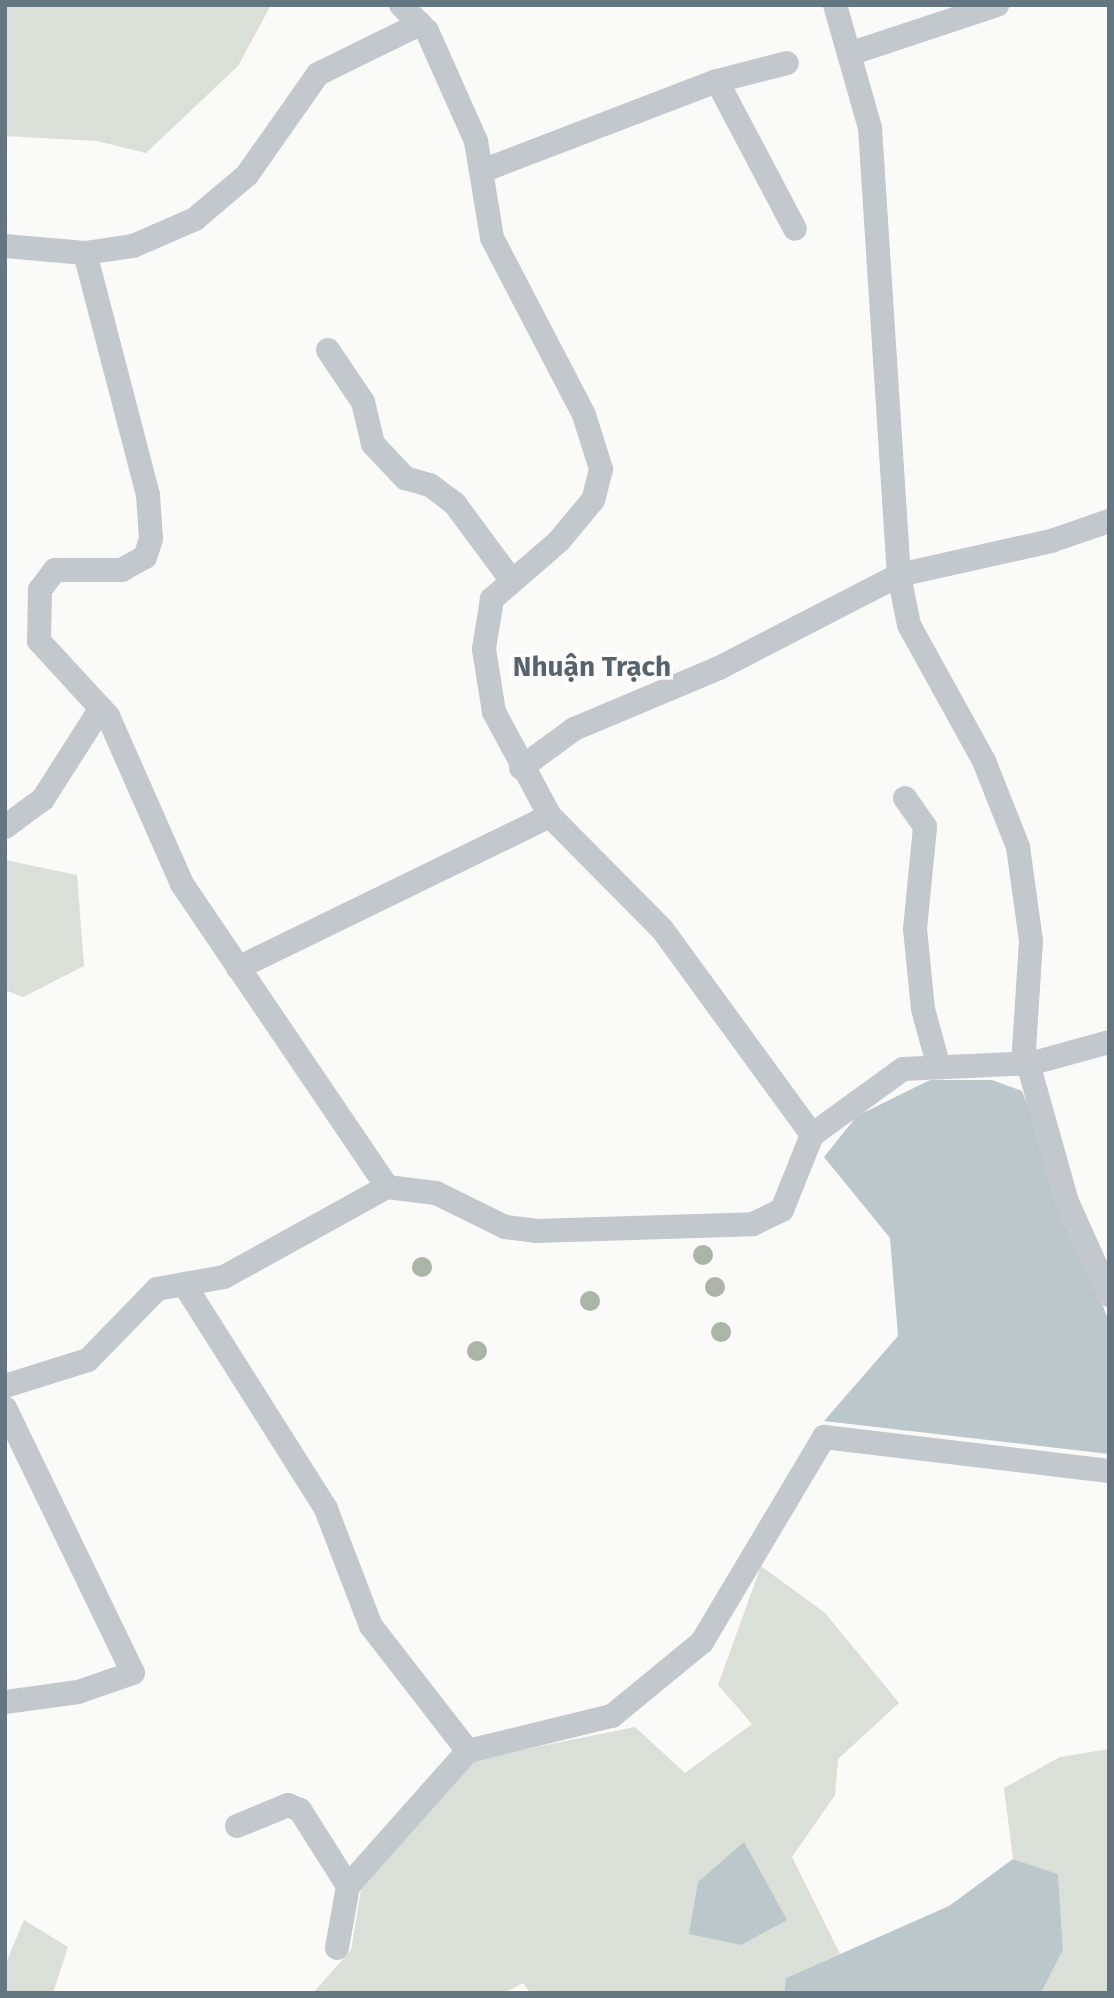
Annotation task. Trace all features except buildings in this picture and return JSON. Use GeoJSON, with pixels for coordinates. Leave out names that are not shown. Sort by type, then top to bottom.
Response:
{"type":"FeatureCollection","features":[{"type":"Feature","properties":{"kind":"street"},"geometry":{"type":"LineString","coordinates":[[401,5],[420,24],[476,141],[492,238],[584,415],[600,469],[593,500],[492,599],[484,649],[494,712],[550,816],[662,929],[813,1135]]}},
{"type":"Feature","properties":{"kind":"street"},"geometry":{"type":"LineString","coordinates":[[835,5],[852,53],[870,128],[899,575],[909,625],[984,761],[1018,847],[1031,941],[1028,1063],[1067,1202],[1109,1295]]}},
{"type":"Feature","properties":{"kind":"street"},"geometry":{"type":"LineString","coordinates":[[852,53],[997,5]]}},
{"type":"Feature","properties":{"kind":"street"},"geometry":{"type":"LineString","coordinates":[[5,246],[85,253],[133,246],[195,219],[247,175],[318,74],[420,24]]}},
{"type":"Feature","properties":{"kind":"street"},"geometry":{"type":"LineString","coordinates":[[482,171],[717,81],[787,63]]}},
{"type":"Feature","properties":{"kind":"street"},"geometry":{"type":"LineString","coordinates":[[717,81],[795,229]]}},
{"type":"Feature","properties":{"kind":"street"},"geometry":{"type":"LineString","coordinates":[[85,253],[148,495],[151,539],[145,556],[122,570],[55,570],[40,590],[37,618],[45,651],[101,708],[182,884],[387,1187]]}},
{"type":"Feature","properties":{"kind":"street"},"geometry":{"type":"LineString","coordinates":[[328,350],[363,402],[373,444],[405,478],[430,485],[455,504],[512,581]]}},
{"type":"Feature","properties":{"kind":"street"},"geometry":{"type":"LineString","coordinates":[[522,768],[574,729],[719,668],[899,575],[1051,541],[1109,521]]}},
{"type":"Feature","properties":{"kind":"street"},"geometry":{"type":"LineString","coordinates":[[5,827],[43,799],[101,708]]}},
{"type":"Feature","properties":{"kind":"street"},"geometry":{"type":"LineString","coordinates":[[905,798],[925,827],[915,929],[923,1009],[937,1064]]}},
{"type":"Feature","properties":{"kind":"street"},"geometry":{"type":"LineString","coordinates":[[238,968],[550,816]]}},
{"type":"Feature","properties":{"kind":"street"},"geometry":{"type":"LineString","coordinates":[[5,1386],[88,1360],[157,1289],[224,1277],[387,1187],[436,1193],[505,1227],[536,1231],[753,1224],[782,1210],[813,1135],[903,1069],[937,1064],[1028,1063],[1109,1042]]}},
{"type":"Feature","properties":{"kind":"street"},"geometry":{"type":"LineString","coordinates":[[184,1284],[326,1509],[371,1626],[468,1751]]}},
{"type":"Feature","properties":{"kind":"street"},"geometry":{"type":"LineString","coordinates":[[5,1408],[133,1674],[78,1692],[5,1702]]}},
{"type":"Feature","properties":{"kind":"street"},"geometry":{"type":"LineString","coordinates":[[337,1948],[348,1886],[468,1751],[612,1716],[702,1642],[824,1437],[1109,1471]]}},
{"type":"Feature","properties":{"kind":"street"},"geometry":{"type":"LineString","coordinates":[[237,1826],[288,1805],[300,1810],[348,1886]]}},
{"type":"Feature","properties":{"kind":"shaded area"},"geometry":{"type":"Polygon","coordinates":[[[5,5],[271,5],[238,66],[146,153],[97,141],[5,136],[5,5]]]}},
{"type":"Feature","properties":{"kind":"shaded area"},"geometry":{"type":"Polygon","coordinates":[[[5,860],[77,875],[84,966],[23,997],[5,990],[5,860]]]}},
{"type":"Feature","properties":{"kind":"shaded area"},"geometry":{"type":"Polygon","coordinates":[[[930,1080],[992,1080],[1022,1091],[1109,1322],[1109,1454],[824,1421],[898,1336],[890,1238],[824,1157],[857,1116],[930,1080]]]}},
{"type":"Feature","properties":{"kind":"shaded area"},"geometry":{"type":"Polygon","coordinates":[[[761,1566],[825,1613],[899,1703],[838,1759],[835,1795],[792,1857],[840,1954],[786,1978],[784,1993],[530,1993],[523,1983],[504,1993],[313,1993],[351,1950],[362,1884],[472,1760],[635,1727],[685,1773],[752,1724],[718,1685],[761,1566]],[[787,1919],[689,1933],[741,1945],[787,1919]]]}},
{"type":"Feature","properties":{"kind":"shaded area"},"geometry":{"type":"Polygon","coordinates":[[[1109,1749],[1109,1993],[1041,1993],[1063,1950],[1058,1874],[1013,1859],[1004,1788],[1060,1757],[1109,1749]]]}},
{"type":"Feature","properties":{"kind":"shaded area"},"geometry":{"type":"Polygon","coordinates":[[[744,1842],[787,1920],[741,1945],[689,1934],[698,1882],[744,1842]]]}},
{"type":"Feature","properties":{"kind":"shaded area"},"geometry":{"type":"Polygon","coordinates":[[[1013,1859],[1058,1874],[1063,1950],[1041,1993],[784,1993],[786,1978],[949,1906],[1013,1859]]]}},
{"type":"Feature","properties":{"kind":"shaded area"},"geometry":{"type":"Polygon","coordinates":[[[24,1920],[68,1947],[53,1993],[5,1993],[5,1965],[24,1920]]]}},
{"type":"Feature","properties":{"kind":"district","name":"Nhuận Trạch"},"geometry":{"type":"Point","coordinates":[592,667]}}]}
